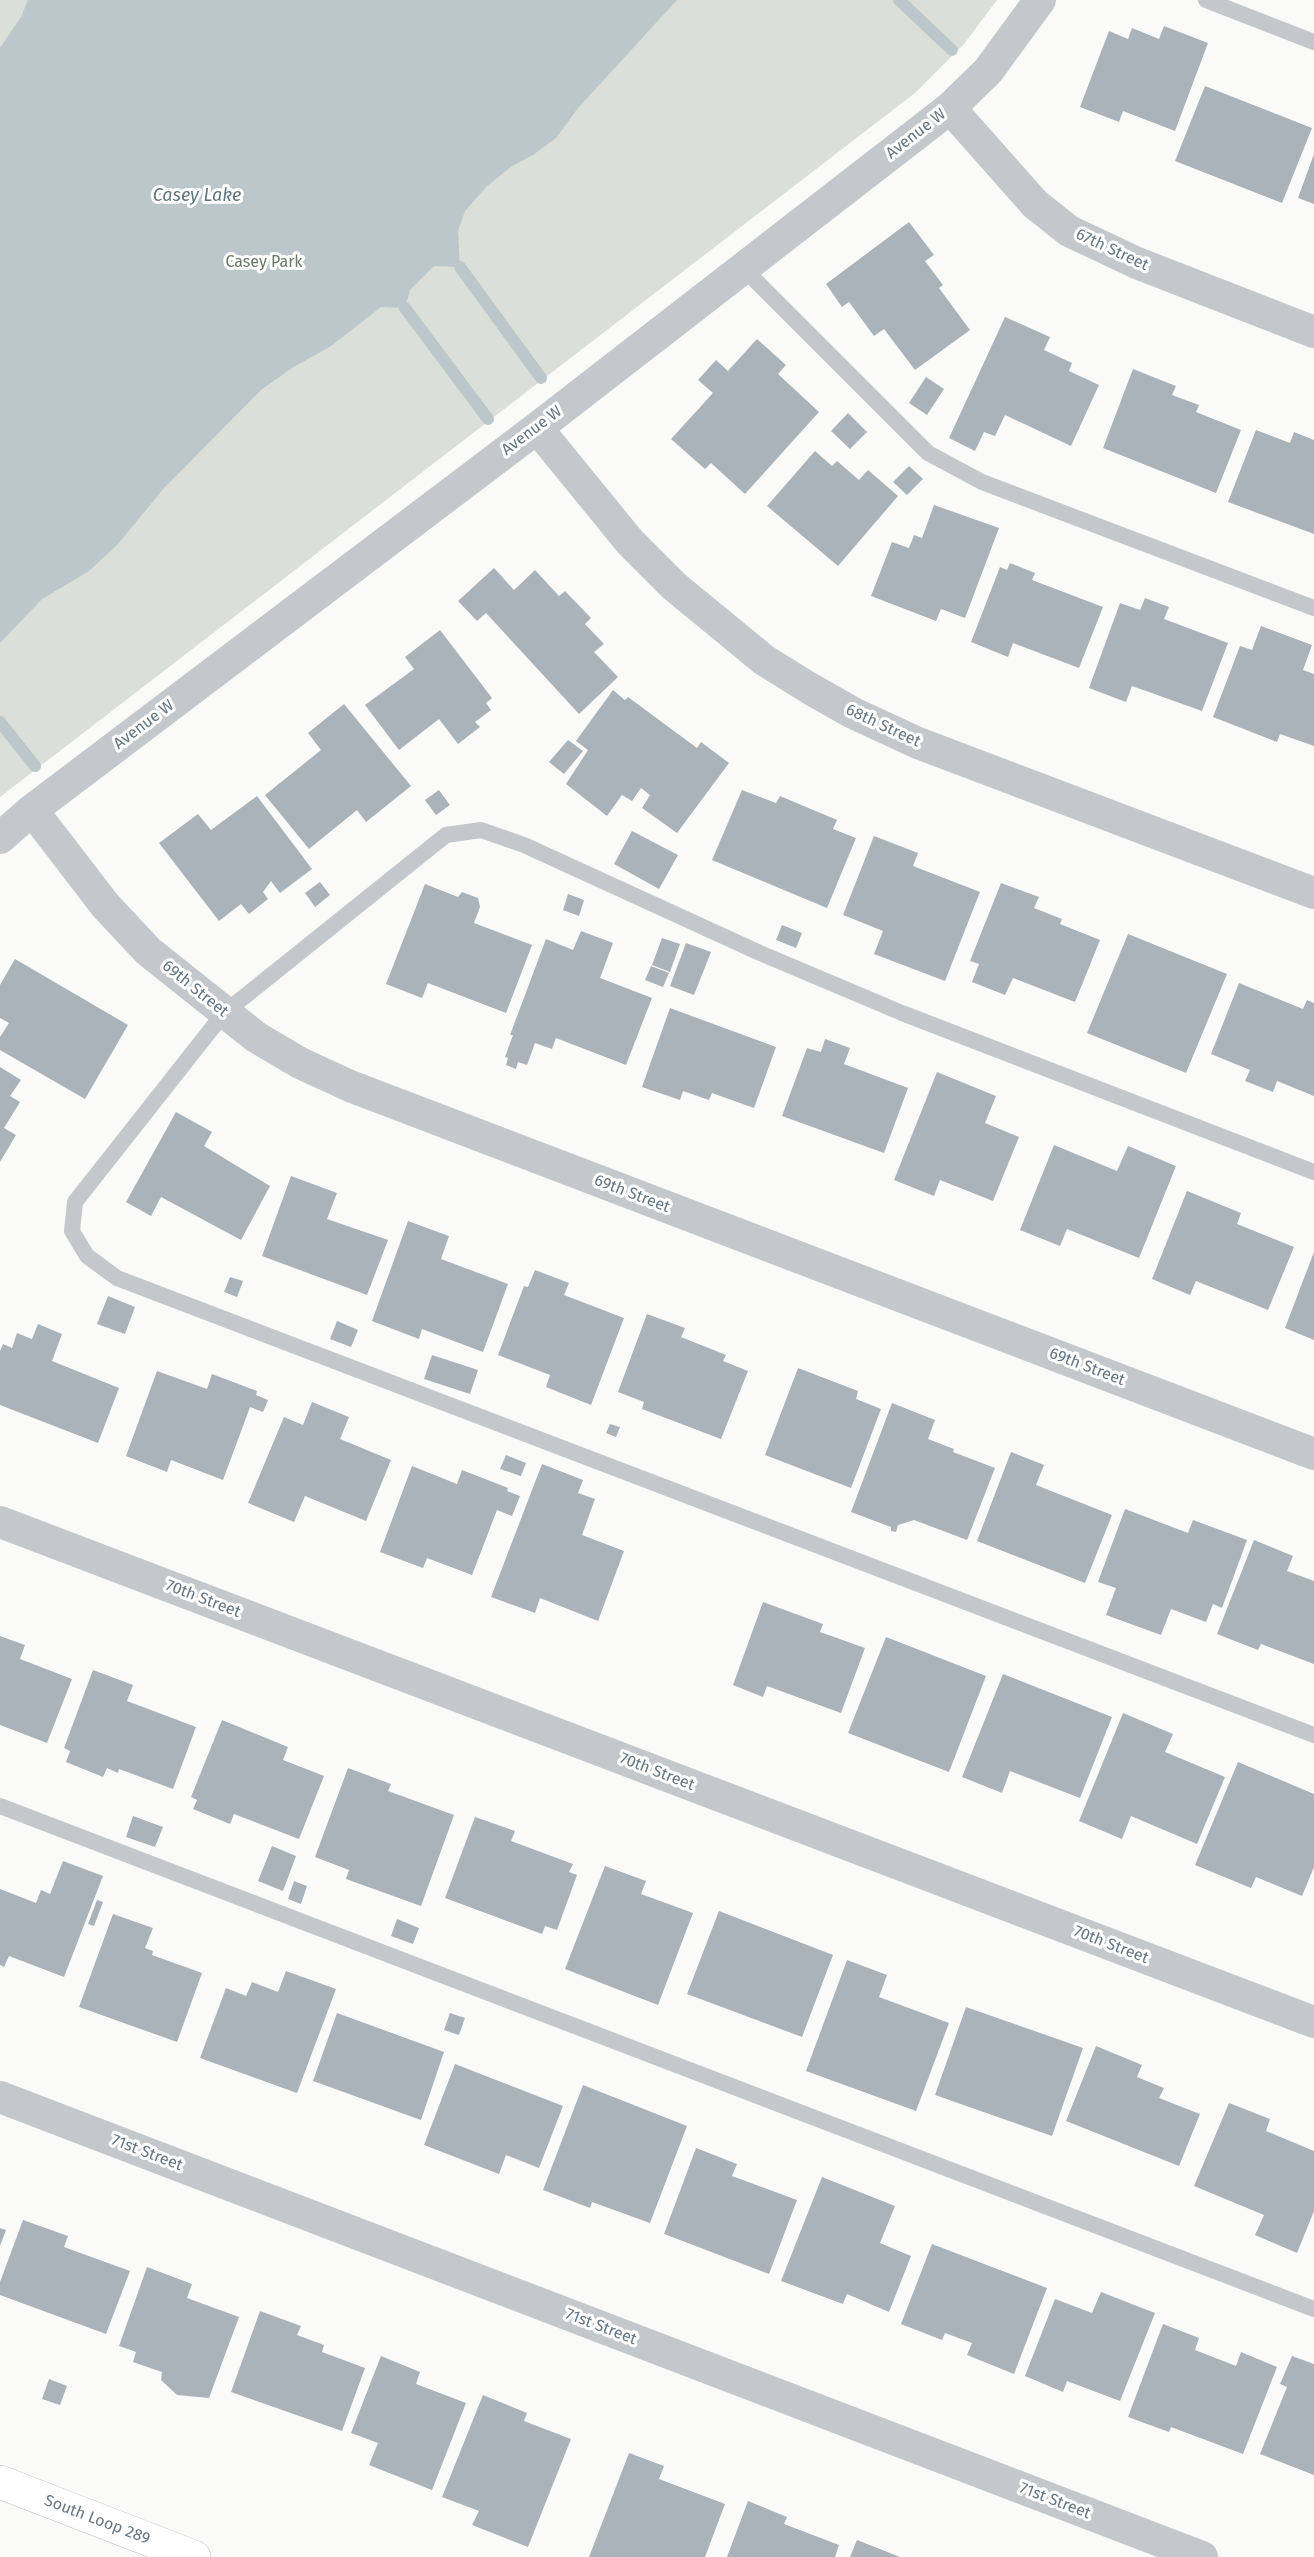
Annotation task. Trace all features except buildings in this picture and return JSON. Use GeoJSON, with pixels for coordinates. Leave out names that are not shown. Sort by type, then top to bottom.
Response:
{"type":"FeatureCollection","features":[{"type":"Feature","properties":{"kind":"main road","name":"South Loop 289"},"geometry":{"type":"LineString","coordinates":[[0,2482],[194,2557]]}},
{"type":"Feature","properties":{"kind":"street","name":"Avenue W"},"geometry":{"type":"LineString","coordinates":[[0,838],[32,810],[537,428],[950,108],[988,71],[1040,0]]}},
{"type":"Feature","properties":{"kind":"street","name":"67th Street"},"geometry":{"type":"LineString","coordinates":[[950,108],[1035,204],[1069,231],[1157,272],[1314,332]]}},
{"type":"Feature","properties":{"kind":"street","name":"68th Street"},"geometry":{"type":"LineString","coordinates":[[537,428],[630,542],[674,586],[764,660],[809,688],[853,713],[918,743],[1314,893]]}},
{"type":"Feature","properties":{"kind":"street","name":"69th Street"},"geometry":{"type":"LineString","coordinates":[[32,810],[105,905],[148,951],[256,1037],[300,1063],[350,1086],[1314,1454]]}},
{"type":"Feature","properties":{"kind":"street","name":"70th Street"},"geometry":{"type":"LineString","coordinates":[[0,1522],[1314,2022]]}},
{"type":"Feature","properties":{"kind":"street","name":"71st Street"},"geometry":{"type":"LineString","coordinates":[[0,2097],[1202,2557]]}},
{"type":"Feature","properties":{"kind":"lane"},"geometry":{"type":"LineString","coordinates":[[1206,0],[1314,42]]}},
{"type":"Feature","properties":{"kind":"lane"},"geometry":{"type":"LineString","coordinates":[[744,269],[928,453],[982,482],[1314,608]]}},
{"type":"Feature","properties":{"kind":"lane"},"geometry":{"type":"LineString","coordinates":[[1314,1172],[902,1012],[760,953],[524,845],[481,830],[446,835],[224,1012],[75,1202],[72,1231],[87,1256],[117,1278],[1314,1735]]}},
{"type":"Feature","properties":{"kind":"lane"},"geometry":{"type":"LineString","coordinates":[[0,1806],[1314,2309]]}},
{"type":"Feature","properties":{"kind":"green space","name":"Casey Park"},"geometry":{"type":"Polygon","coordinates":[[[0,0],[997,0],[964,44],[915,93],[0,797],[0,0]]]}},
{"type":"Feature","properties":{"kind":"water","name":"Casey Lake"},"geometry":{"type":"Polygon","coordinates":[[[28,0],[677,0],[578,108],[556,138],[533,155],[512,166],[486,187],[465,211],[458,231],[460,267],[434,266],[410,290],[405,308],[381,307],[331,346],[292,368],[261,390],[164,488],[118,544],[89,571],[42,599],[0,643],[0,48],[21,17],[28,0]]]}},
{"type":"Feature","properties":{"kind":"waterway"},"geometry":{"type":"LineString","coordinates":[[899,0],[952,50]]}},
{"type":"Feature","properties":{"kind":"waterway"},"geometry":{"type":"LineString","coordinates":[[460,267],[541,378]]}},
{"type":"Feature","properties":{"kind":"waterway"},"geometry":{"type":"LineString","coordinates":[[405,308],[488,419]]}},
{"type":"Feature","properties":{"kind":"waterway"},"geometry":{"type":"LineString","coordinates":[[0,722],[35,766]]}}]}
